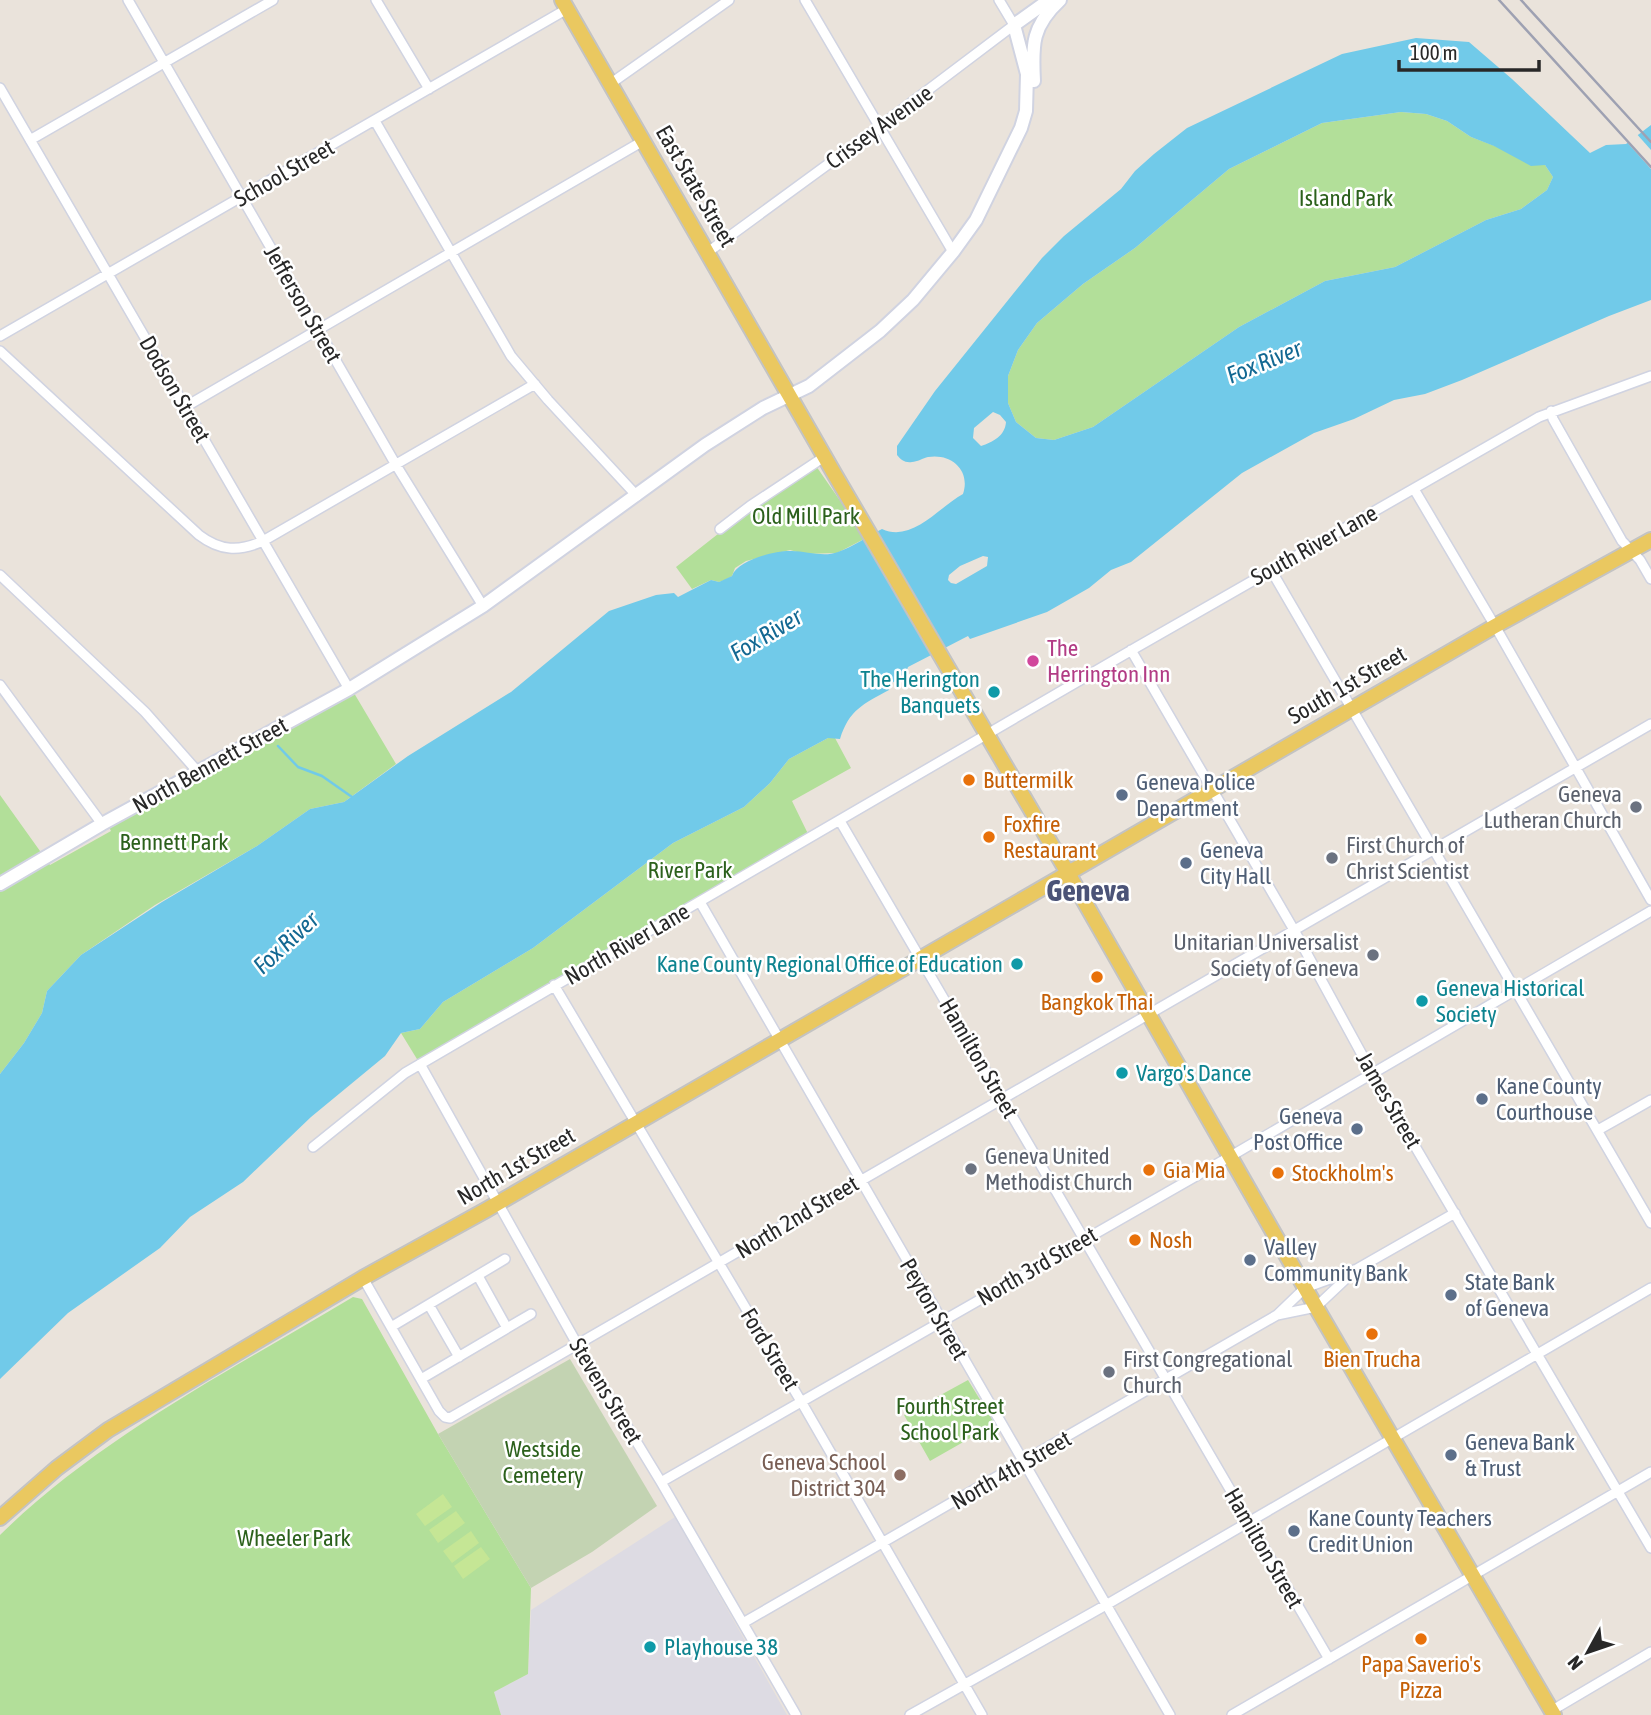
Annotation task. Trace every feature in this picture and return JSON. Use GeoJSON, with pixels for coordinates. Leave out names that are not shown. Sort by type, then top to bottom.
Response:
{"type":"FeatureCollection","features":[{"type":"Feature","properties":{"kind":"main road","name":"Crissey Avenue"},"geometry":{"type":"LineString","coordinates":[[1014,25],[1048,0]]}},
{"type":"Feature","properties":{"kind":"main road"},"geometry":{"type":"LineString","coordinates":[[1026,111],[1034,83],[1035,33],[1042,20],[1060,0]]}},
{"type":"Feature","properties":{"kind":"main road","name":"East State Street"},"geometry":{"type":"LineString","coordinates":[[564,4],[1553,1713]]}},
{"type":"Feature","properties":{"kind":"main road"},"geometry":{"type":"LineString","coordinates":[[1014,25],[1027,74],[1026,111]]}},
{"type":"Feature","properties":{"kind":"main road","name":"North Bennett Street"},"geometry":{"type":"LineString","coordinates":[[0,884],[102,824],[349,690],[483,606],[705,445],[763,408],[809,386],[880,331],[913,300],[953,252],[990,194],[1021,128],[1026,111]]}},
{"type":"Feature","properties":{"kind":"main road","name":"South 1st Street"},"geometry":{"type":"LineString","coordinates":[[1068,873],[1495,626],[1651,540]]}},
{"type":"Feature","properties":{"kind":"main road","name":"North 1st Street"},"geometry":{"type":"LineString","coordinates":[[0,1518],[57,1468],[108,1430],[363,1278],[1068,873]]}},
{"type":"Feature","properties":{"kind":"street","name":"Jefferson Street"},"geometry":{"type":"LineString","coordinates":[[128,0],[396,465],[483,606]]}},
{"type":"Feature","properties":{"kind":"street"},"geometry":{"type":"LineString","coordinates":[[30,139],[273,0]]}},
{"type":"Feature","properties":{"kind":"street"},"geometry":{"type":"LineString","coordinates":[[376,0],[429,89]]}},
{"type":"Feature","properties":{"kind":"street"},"geometry":{"type":"LineString","coordinates":[[610,84],[729,0]]}},
{"type":"Feature","properties":{"kind":"street"},"geometry":{"type":"LineString","coordinates":[[805,0],[953,252]]}},
{"type":"Feature","properties":{"kind":"street"},"geometry":{"type":"LineString","coordinates":[[999,0],[1014,25]]}},
{"type":"Feature","properties":{"kind":"street","name":"School Street"},"geometry":{"type":"LineString","coordinates":[[0,336],[375,121],[564,4]]}},
{"type":"Feature","properties":{"kind":"street","name":"Crissey Avenue"},"geometry":{"type":"LineString","coordinates":[[708,252],[1014,25]]}},
{"type":"Feature","properties":{"kind":"street","name":"Dodson Street"},"geometry":{"type":"LineString","coordinates":[[0,88],[349,690]]}},
{"type":"Feature","properties":{"kind":"street"},"geometry":{"type":"LineString","coordinates":[[375,121],[511,356],[637,496]]}},
{"type":"Feature","properties":{"kind":"street"},"geometry":{"type":"LineString","coordinates":[[185,407],[643,141]]}},
{"type":"Feature","properties":{"kind":"street"},"geometry":{"type":"LineString","coordinates":[[0,351],[211,543],[238,549],[263,541],[535,384]]}},
{"type":"Feature","properties":{"kind":"street","name":"South River Lane"},"geometry":{"type":"LineString","coordinates":[[987,734],[1551,411],[1651,376]]}},
{"type":"Feature","properties":{"kind":"street"},"geometry":{"type":"LineString","coordinates":[[1551,411],[1622,541],[1651,579]]}},
{"type":"Feature","properties":{"kind":"street"},"geometry":{"type":"LineString","coordinates":[[720,529],[824,457]]}},
{"type":"Feature","properties":{"kind":"street"},"geometry":{"type":"LineString","coordinates":[[1414,489],[1651,900]]}},
{"type":"Feature","properties":{"kind":"street"},"geometry":{"type":"LineString","coordinates":[[1271,570],[1651,1223]]}},
{"type":"Feature","properties":{"kind":"street"},"geometry":{"type":"LineString","coordinates":[[0,575],[145,712],[198,772]]}},
{"type":"Feature","properties":{"kind":"street","name":"James Street"},"geometry":{"type":"LineString","coordinates":[[1131,650],[1294,930],[1372,1073],[1651,1548]]}},
{"type":"Feature","properties":{"kind":"street"},"geometry":{"type":"LineString","coordinates":[[0,685],[102,824]]}},
{"type":"Feature","properties":{"kind":"street","name":"North 2nd Street"},"geometry":{"type":"LineString","coordinates":[[421,1379],[439,1411],[444,1417],[450,1418],[1651,724]]}},
{"type":"Feature","properties":{"kind":"street","name":"North River Lane"},"geometry":{"type":"LineString","coordinates":[[313,1147],[405,1073],[987,734]]}},
{"type":"Feature","properties":{"kind":"street","name":"Hamilton Street"},"geometry":{"type":"LineString","coordinates":[[840,821],[1329,1659]]}},
{"type":"Feature","properties":{"kind":"street","name":"Peyton Street"},"geometry":{"type":"LineString","coordinates":[[700,901],[1170,1715]]}},
{"type":"Feature","properties":{"kind":"street","name":"North 3rd Street"},"geometry":{"type":"LineString","coordinates":[[661,1482],[1231,1156],[1651,911]]}},
{"type":"Feature","properties":{"kind":"street","name":"Ford Street"},"geometry":{"type":"LineString","coordinates":[[554,985],[802,1403],[982,1715]]}},
{"type":"Feature","properties":{"kind":"street","name":"Stevens Street"},"geometry":{"type":"LineString","coordinates":[[420,1064],[578,1344],[796,1715]]}},
{"type":"Feature","properties":{"kind":"street"},"geometry":{"type":"LineString","coordinates":[[1598,1130],[1651,1100]]}},
{"type":"Feature","properties":{"kind":"street"},"geometry":{"type":"LineString","coordinates":[[1305,1288],[1357,1269],[1455,1213]]}},
{"type":"Feature","properties":{"kind":"street"},"geometry":{"type":"LineString","coordinates":[[391,1327],[505,1259]]}},
{"type":"Feature","properties":{"kind":"street"},"geometry":{"type":"LineString","coordinates":[[1316,1307],[1357,1269]]}},
{"type":"Feature","properties":{"kind":"street"},"geometry":{"type":"LineString","coordinates":[[478,1276],[507,1328]]}},
{"type":"Feature","properties":{"kind":"street"},"geometry":{"type":"LineString","coordinates":[[363,1278],[421,1379],[531,1314]]}},
{"type":"Feature","properties":{"kind":"street","name":"North 4th Street"},"geometry":{"type":"LineString","coordinates":[[743,1623],[1277,1315],[1305,1288]]}},
{"type":"Feature","properties":{"kind":"street"},"geometry":{"type":"LineString","coordinates":[[910,1715],[1106,1605],[1651,1288]]}},
{"type":"Feature","properties":{"kind":"street"},"geometry":{"type":"LineString","coordinates":[[429,1305],[459,1357]]}},
{"type":"Feature","properties":{"kind":"street","name":"North 4th Street"},"geometry":{"type":"LineString","coordinates":[[1277,1315],[1316,1307]]}},
{"type":"Feature","properties":{"kind":"street"},"geometry":{"type":"LineString","coordinates":[[1232,1715],[1651,1472]]}},
{"type":"Feature","properties":{"kind":"street"},"geometry":{"type":"LineString","coordinates":[[1553,1713],[1651,1652]]}},
{"type":"Feature","properties":{"kind":"shaded area"},"geometry":{"type":"Polygon","coordinates":[[[675,1517],[787,1715],[501,1715],[494,1692],[528,1674],[531,1610],[675,1517]]]}},
{"type":"Feature","properties":{"kind":"green space","name":"Island Park"},"geometry":{"type":"Polygon","coordinates":[[[1401,112],[1426,114],[1447,121],[1471,137],[1545,165],[1553,177],[1547,190],[1521,209],[1486,220],[1395,267],[1325,281],[1239,327],[1093,427],[1054,440],[1036,438],[1016,422],[1008,403],[1008,376],[1018,350],[1037,323],[1083,284],[1135,248],[1229,169],[1322,123],[1401,112]]]}},
{"type":"Feature","properties":{"kind":"green space","name":"Old Mill Park"},"geometry":{"type":"Polygon","coordinates":[[[816,466],[866,538],[837,553],[804,554],[790,550],[746,561],[735,568],[732,576],[725,580],[711,580],[692,589],[676,567],[751,508],[816,466]]]}},
{"type":"Feature","properties":{"kind":"green space","name":"Bennett Park"},"geometry":{"type":"Polygon","coordinates":[[[354,693],[396,764],[344,802],[310,809],[257,846],[155,905],[81,955],[47,991],[42,1013],[24,1043],[0,1074],[0,795],[50,865],[111,831],[108,825],[354,693]]]}},
{"type":"Feature","properties":{"kind":"green space","name":"River Park"},"geometry":{"type":"Polygon","coordinates":[[[828,738],[835,738],[851,768],[792,801],[810,838],[420,1064],[401,1033],[420,1029],[443,1002],[533,948],[673,843],[744,807],[770,783],[789,759],[828,738]]]}},
{"type":"Feature","properties":{"kind":"green space","name":"Wheeler Park"},"geometry":{"type":"Polygon","coordinates":[[[353,1297],[362,1299],[438,1434],[531,1588],[528,1674],[494,1692],[501,1715],[0,1715],[0,1535],[39,1499],[124,1435],[353,1297]]]}},
{"type":"Feature","properties":{"kind":"green space","name":"Westside Cemetery"},"geometry":{"type":"Polygon","coordinates":[[[570,1359],[657,1506],[592,1552],[531,1588],[438,1434],[570,1359]]]}},
{"type":"Feature","properties":{"kind":"green space","name":"Fourth Street School Park"},"geometry":{"type":"Polygon","coordinates":[[[968,1380],[995,1424],[930,1461],[904,1415],[968,1380]]]}},
{"type":"Feature","properties":{"kind":"green space"},"geometry":{"type":"Polygon","coordinates":[[[443,1494],[452,1507],[425,1526],[416,1514],[443,1494]]]}},
{"type":"Feature","properties":{"kind":"green space"},"geometry":{"type":"Polygon","coordinates":[[[456,1511],[465,1523],[438,1543],[429,1530],[456,1511]]]}},
{"type":"Feature","properties":{"kind":"green space"},"geometry":{"type":"Polygon","coordinates":[[[471,1531],[479,1543],[452,1563],[443,1551],[471,1531]]]}},
{"type":"Feature","properties":{"kind":"green space"},"geometry":{"type":"Polygon","coordinates":[[[481,1547],[490,1559],[463,1579],[454,1566],[481,1547]]]}},
{"type":"Feature","properties":{"kind":"water","name":"Fox River"},"geometry":{"type":"Polygon","coordinates":[[[1416,38],[1469,42],[1590,153],[1606,145],[1626,144],[1651,125],[1651,300],[1462,380],[1425,394],[1394,400],[1354,419],[1314,433],[1242,473],[1131,562],[1111,570],[1089,588],[1047,612],[970,639],[968,636],[908,667],[905,675],[887,686],[889,690],[864,704],[853,714],[840,739],[828,738],[789,759],[770,783],[744,807],[673,843],[533,948],[443,1002],[420,1029],[401,1033],[385,1056],[311,1117],[243,1182],[190,1217],[160,1248],[68,1313],[0,1379],[0,1074],[24,1043],[42,1013],[47,991],[81,955],[162,902],[257,846],[310,809],[344,802],[408,756],[511,692],[609,611],[656,595],[674,593],[678,597],[711,580],[719,582],[732,576],[748,561],[765,555],[789,551],[832,554],[882,529],[904,531],[925,522],[963,494],[965,485],[962,471],[951,461],[936,456],[914,462],[903,461],[897,455],[897,446],[935,391],[1042,258],[1121,189],[1135,171],[1187,128],[1342,54],[1416,38]],[[1401,112],[1322,123],[1229,169],[1135,248],[1083,284],[1037,323],[1018,350],[1008,376],[1008,403],[1016,422],[1036,438],[1054,440],[1093,427],[1239,327],[1325,281],[1395,267],[1486,220],[1521,209],[1547,190],[1553,177],[1545,165],[1531,166],[1471,137],[1447,121],[1426,114],[1401,112]],[[993,412],[974,428],[973,438],[981,446],[1001,435],[1006,422],[993,412]],[[983,556],[960,566],[949,575],[948,580],[951,583],[956,584],[987,566],[988,557],[983,556]]]}},
{"type":"Feature","properties":{"kind":"pier"},"geometry":{"type":"Polygon","coordinates":[[[1635,132],[1651,150],[1651,169],[1625,140],[1635,132]]]}},
{"type":"Feature","properties":{"kind":"waterway"},"geometry":{"type":"LineString","coordinates":[[278,746],[298,767],[322,776],[352,797]]}},
{"type":"Feature","properties":{"kind":"railway"},"geometry":{"type":"LineString","coordinates":[[1499,0],[1651,167]]}},
{"type":"Feature","properties":{"kind":"railway"},"geometry":{"type":"LineString","coordinates":[[1521,0],[1651,142]]}},
{"type":"Feature","properties":{"kind":"place","name":"The Herrington Inn"},"geometry":{"type":"Point","coordinates":[1033,661]}},
{"type":"Feature","properties":{"kind":"place","name":"The Herington Banquets"},"geometry":{"type":"Point","coordinates":[994,692]}},
{"type":"Feature","properties":{"kind":"place","name":"Buttermilk"},"geometry":{"type":"Point","coordinates":[969,780]}},
{"type":"Feature","properties":{"kind":"place","name":"Geneva Police Department"},"geometry":{"type":"Point","coordinates":[1122,795]}},
{"type":"Feature","properties":{"kind":"place","name":"Geneva Lutheran Church"},"geometry":{"type":"Point","coordinates":[1636,807]}},
{"type":"Feature","properties":{"kind":"place","name":"Foxfire Restaurant"},"geometry":{"type":"Point","coordinates":[989,837]}},
{"type":"Feature","properties":{"kind":"place","name":"First Church of Christ Scientist"},"geometry":{"type":"Point","coordinates":[1332,858]}},
{"type":"Feature","properties":{"kind":"place","name":"Geneva City Hall"},"geometry":{"type":"Point","coordinates":[1186,863]}},
{"type":"Feature","properties":{"kind":"place","name":"Unitarian Universalist Society of Geneva"},"geometry":{"type":"Point","coordinates":[1373,955]}},
{"type":"Feature","properties":{"kind":"place","name":"Kane County Regional Office of Education"},"geometry":{"type":"Point","coordinates":[1017,964]}},
{"type":"Feature","properties":{"kind":"place","name":"Bangkok Thai"},"geometry":{"type":"Point","coordinates":[1097,977]}},
{"type":"Feature","properties":{"kind":"place","name":"Geneva Historical Society"},"geometry":{"type":"Point","coordinates":[1422,1001]}},
{"type":"Feature","properties":{"kind":"place","name":"Vargo's Dance"},"geometry":{"type":"Point","coordinates":[1122,1073]}},
{"type":"Feature","properties":{"kind":"place","name":"Kane County Courthouse"},"geometry":{"type":"Point","coordinates":[1482,1099]}},
{"type":"Feature","properties":{"kind":"place","name":"Geneva Post Office"},"geometry":{"type":"Point","coordinates":[1357,1129]}},
{"type":"Feature","properties":{"kind":"place","name":"Geneva United Methodist Church"},"geometry":{"type":"Point","coordinates":[971,1169]}},
{"type":"Feature","properties":{"kind":"place","name":"Gia Mia"},"geometry":{"type":"Point","coordinates":[1149,1170]}},
{"type":"Feature","properties":{"kind":"place","name":"Stockholm's"},"geometry":{"type":"Point","coordinates":[1278,1173]}},
{"type":"Feature","properties":{"kind":"place","name":"Nosh"},"geometry":{"type":"Point","coordinates":[1135,1240]}},
{"type":"Feature","properties":{"kind":"place","name":"Valley Community Bank"},"geometry":{"type":"Point","coordinates":[1250,1260]}},
{"type":"Feature","properties":{"kind":"place","name":"State Bank of Geneva"},"geometry":{"type":"Point","coordinates":[1451,1295]}},
{"type":"Feature","properties":{"kind":"place","name":"Bien Trucha"},"geometry":{"type":"Point","coordinates":[1372,1334]}},
{"type":"Feature","properties":{"kind":"place","name":"First Congregational Church"},"geometry":{"type":"Point","coordinates":[1109,1372]}},
{"type":"Feature","properties":{"kind":"place","name":"Geneva Bank & Trust"},"geometry":{"type":"Point","coordinates":[1451,1455]}},
{"type":"Feature","properties":{"kind":"place","name":"Geneva School District 304"},"geometry":{"type":"Point","coordinates":[900,1475]}},
{"type":"Feature","properties":{"kind":"place","name":"Kane County Teachers Credit Union"},"geometry":{"type":"Point","coordinates":[1294,1531]}},
{"type":"Feature","properties":{"kind":"place","name":"Papa Saverio's Pizza"},"geometry":{"type":"Point","coordinates":[1421,1639]}},
{"type":"Feature","properties":{"kind":"place","name":"Playhouse 38"},"geometry":{"type":"Point","coordinates":[650,1647]}},
{"type":"Feature","properties":{"kind":"district","name":"Geneva"},"geometry":{"type":"Point","coordinates":[1088,891]}}]}
